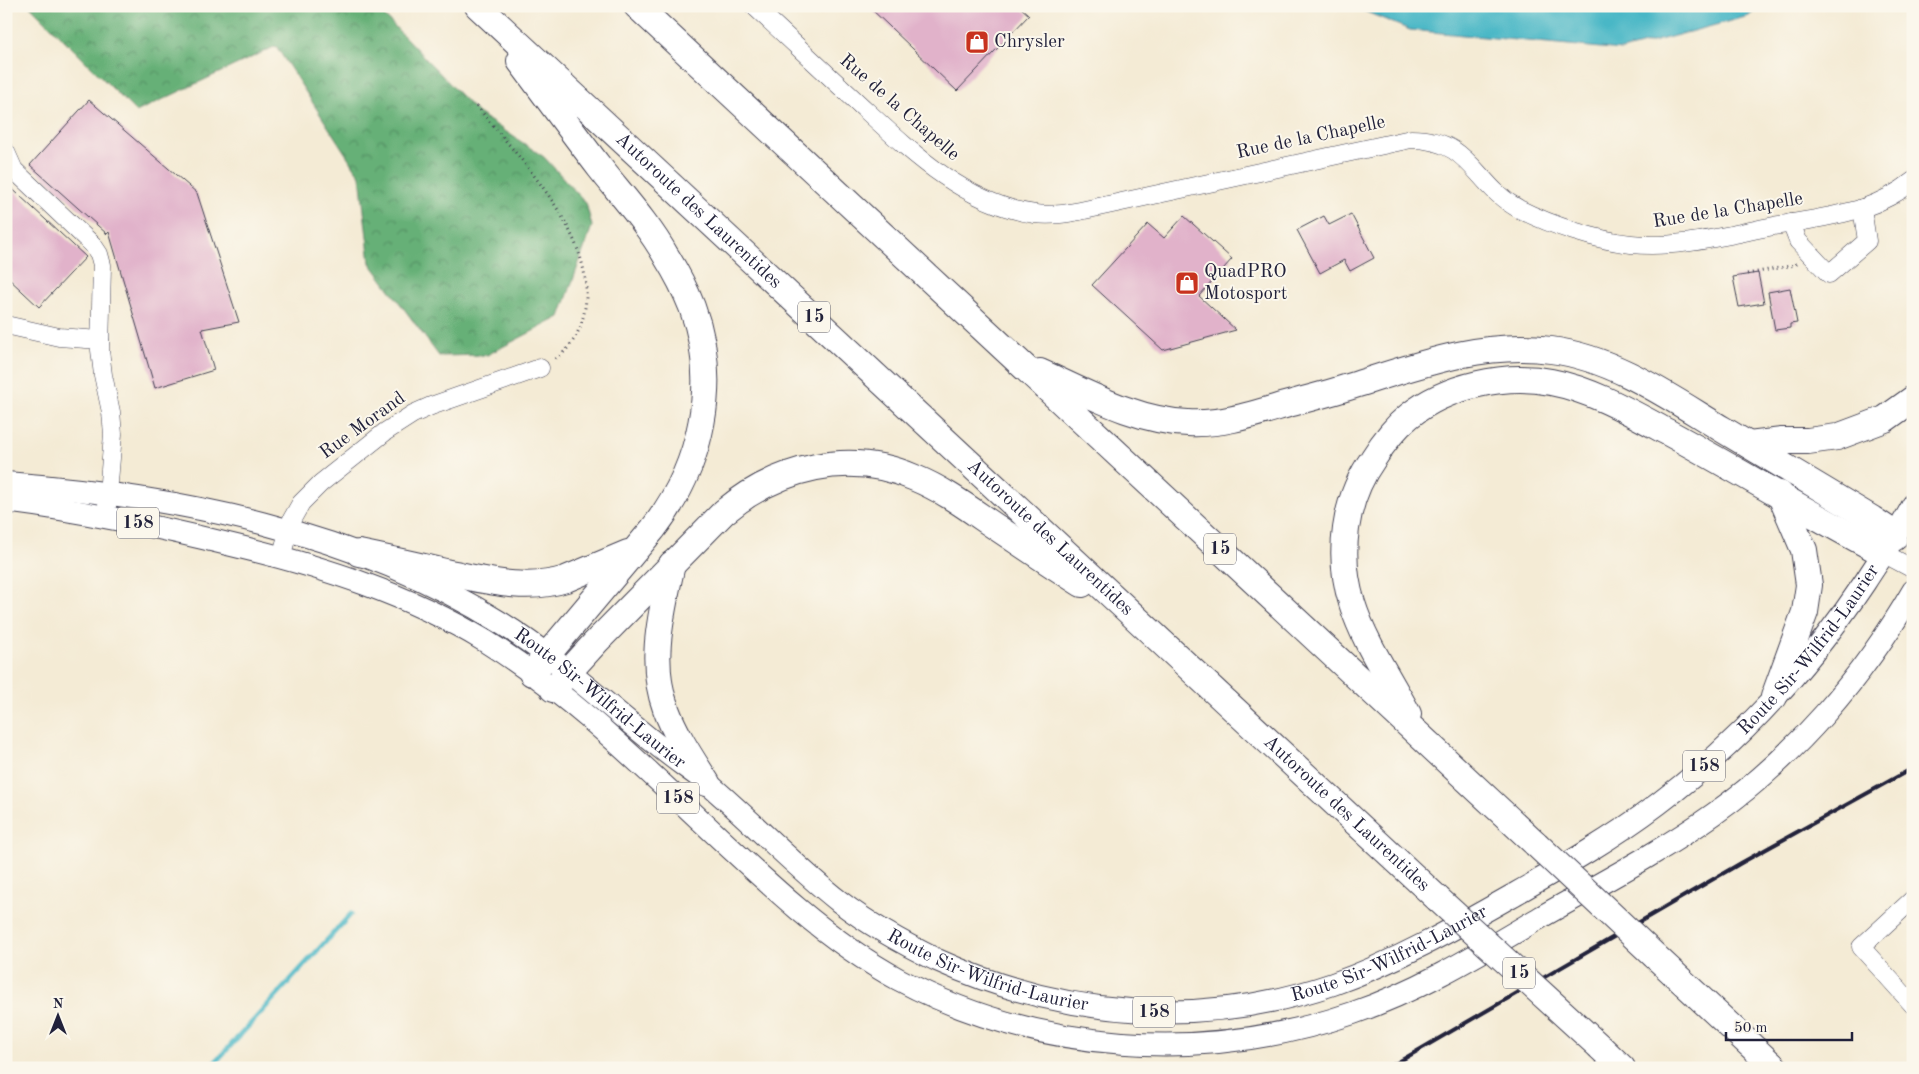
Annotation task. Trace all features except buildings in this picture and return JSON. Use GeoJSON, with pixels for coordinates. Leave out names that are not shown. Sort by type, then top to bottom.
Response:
{"type":"FeatureCollection","features":[{"type":"Feature","properties":{"kind":"highway","name":"15"},"geometry":{"type":"LineString","coordinates":[[637,6],[1776,1068]]}},
{"type":"Feature","properties":{"kind":"highway"},"geometry":{"type":"LineString","coordinates":[[479,7],[648,228],[679,279],[692,306],[700,331],[706,369],[702,424],[694,452],[670,505],[653,529],[539,663]]}},
{"type":"Feature","properties":{"kind":"highway","name":"Autoroute des Laurentides"},"geometry":{"type":"LineString","coordinates":[[479,7],[1622,1068]]}},
{"type":"Feature","properties":{"kind":"highway"},"geometry":{"type":"LineString","coordinates":[[1022,363],[1141,415],[1169,421],[1199,424],[1247,416],[1399,371],[1478,350],[1507,348],[1547,349],[1582,356],[1632,377],[1872,519],[1887,530],[1889,545]]}},
{"type":"Feature","properties":{"kind":"highway"},"geometry":{"type":"LineString","coordinates":[[1419,735],[1364,633],[1357,616],[1347,578],[1344,540],[1355,492],[1370,462],[1393,432],[1409,416],[1449,394],[1496,382],[1521,379],[1562,384],[1632,413],[1780,494],[1889,545]]}},
{"type":"Feature","properties":{"kind":"highway"},"geometry":{"type":"LineString","coordinates":[[1749,445],[1837,437],[1885,419],[1913,400]]}},
{"type":"Feature","properties":{"kind":"highway"},"geometry":{"type":"LineString","coordinates":[[561,680],[724,512],[765,484],[790,473],[822,465],[869,465],[900,472],[932,486],[969,508],[1147,628]]}},
{"type":"Feature","properties":{"kind":"highway"},"geometry":{"type":"LineString","coordinates":[[1774,697],[1805,612],[1809,584],[1804,550],[1780,494]]}},
{"type":"Feature","properties":{"kind":"highway"},"geometry":{"type":"LineString","coordinates":[[359,553],[482,580],[527,586],[566,580],[633,551]]}},
{"type":"Feature","properties":{"kind":"highway"},"geometry":{"type":"LineString","coordinates":[[672,564],[658,639],[657,672],[659,685],[671,722],[707,783]]}},
{"type":"Feature","properties":{"kind":"main road","name":"Route Sir-Wilfrid-Laurier"},"geometry":{"type":"LineString","coordinates":[[6,483],[109,493],[183,506],[288,531],[359,553],[443,589],[502,623],[539,663],[707,783],[846,906],[918,951],[964,972],[1031,994],[1081,1006],[1156,1012],[1211,1010],[1262,1003],[1336,982],[1394,958],[1491,908],[1584,855],[1664,800],[1710,761],[1774,697],[1835,624],[1889,545],[1913,505]]}},
{"type":"Feature","properties":{"kind":"main road","name":"Route Sir-Wilfrid-Laurier"},"geometry":{"type":"LineString","coordinates":[[6,502],[106,517],[184,533],[281,557],[366,584],[428,609],[489,644],[539,663]]}},
{"type":"Feature","properties":{"kind":"main road","name":"Route Sir-Wilfrid-Laurier"},"geometry":{"type":"LineString","coordinates":[[561,680],[621,747],[800,910],[861,957],[900,980],[969,1010],[1015,1025],[1065,1036],[1127,1044],[1209,1043],[1266,1036],[1294,1030],[1349,1015],[1393,998],[1449,970],[1697,826],[1724,807],[1759,778],[1819,719],[1870,655],[1913,591]]}},
{"type":"Feature","properties":{"kind":"street","name":"Rue de la Chapelle"},"geometry":{"type":"LineString","coordinates":[[754,6],[924,162],[976,194],[1022,212],[1050,215],[1080,211],[1396,141],[1424,139],[1446,144],[1473,166],[1496,192],[1516,207],[1538,218],[1614,242],[1649,245],[1682,243],[1791,223],[1862,208],[1888,198],[1913,181]]}},
{"type":"Feature","properties":{"kind":"street"},"geometry":{"type":"LineString","coordinates":[[6,152],[14,170],[93,245],[99,254],[102,265],[100,340],[103,375],[111,412],[113,434],[106,517]]}},
{"type":"Feature","properties":{"kind":"street"},"geometry":{"type":"LineString","coordinates":[[1791,223],[1798,242],[1830,274],[1867,241],[1862,208]]}},
{"type":"Feature","properties":{"kind":"street"},"geometry":{"type":"LineString","coordinates":[[6,325],[59,337],[100,340]]}},
{"type":"Feature","properties":{"kind":"street","name":"Rue Morand"},"geometry":{"type":"LineString","coordinates":[[281,557],[288,531],[297,509],[310,493],[398,422],[431,406],[540,368]]}},
{"type":"Feature","properties":{"kind":"street"},"geometry":{"type":"LineString","coordinates":[[1889,545],[1913,562]]}},
{"type":"Feature","properties":{"kind":"street"},"geometry":{"type":"LineString","coordinates":[[1889,545],[1913,569]]}},
{"type":"Feature","properties":{"kind":"street"},"geometry":{"type":"LineString","coordinates":[[1913,899],[1861,947],[1913,1006]]}},
{"type":"Feature","properties":{"kind":"path"},"geometry":{"type":"LineString","coordinates":[[477,106],[559,210],[573,235],[583,266],[587,297],[580,329],[558,358],[540,368]]}},
{"type":"Feature","properties":{"kind":"path"},"geometry":{"type":"LineString","coordinates":[[1747,274],[1795,265]]}},
{"type":"Feature","properties":{"kind":"green space"},"geometry":{"type":"Polygon","coordinates":[[[30,6],[375,6],[478,113],[544,157],[586,203],[592,226],[560,317],[487,355],[439,356],[370,263],[360,176],[276,46],[136,112],[30,6]]]}},
{"type":"Feature","properties":{"kind":"water"},"geometry":{"type":"Polygon","coordinates":[[[1352,6],[1760,6],[1749,16],[1622,50],[1410,30],[1352,6]]]}},
{"type":"Feature","properties":{"kind":"waterway"},"geometry":{"type":"LineString","coordinates":[[210,1068],[351,914]]}},
{"type":"Feature","properties":{"kind":"railway"},"geometry":{"type":"LineString","coordinates":[[1388,1068],[1741,863],[1913,768]]}},
{"type":"Feature","properties":{"kind":"place","name":"Chrysler"},"geometry":{"type":"Point","coordinates":[977,42]}},
{"type":"Feature","properties":{"kind":"place","name":"QuadPRO Motosport"},"geometry":{"type":"Point","coordinates":[1187,283]}}]}
